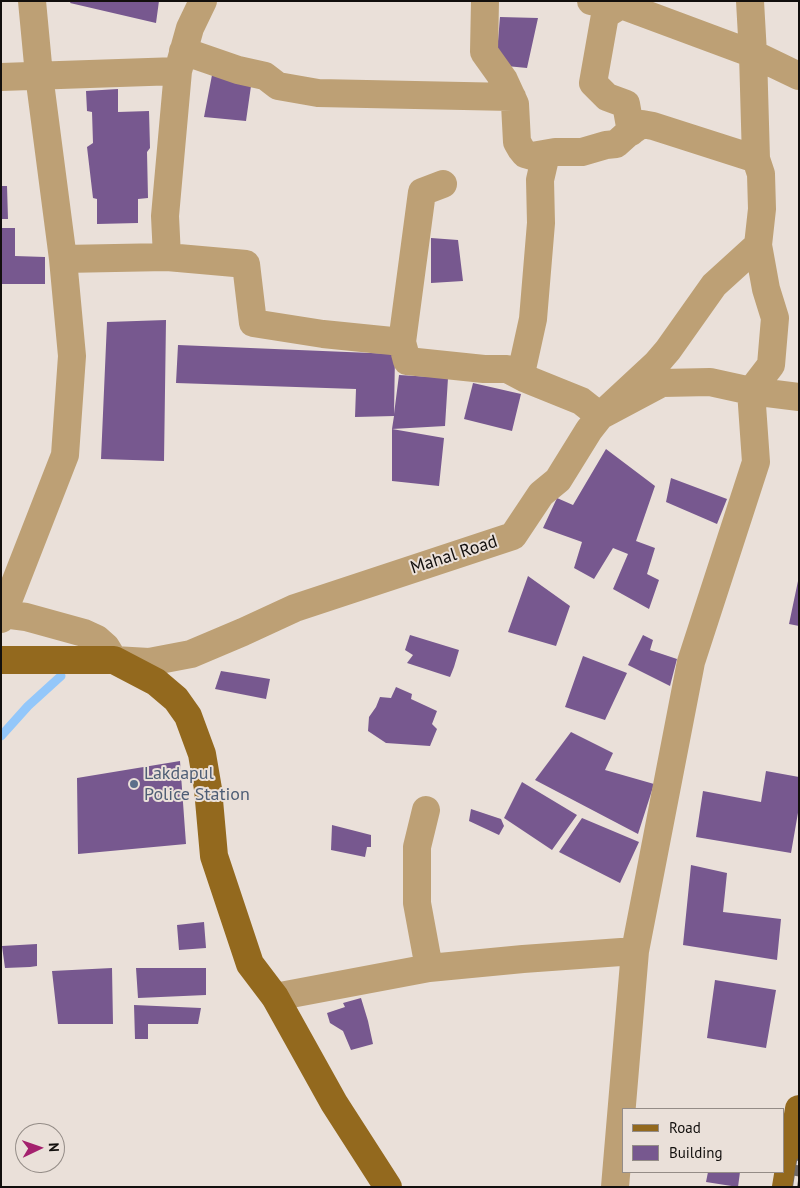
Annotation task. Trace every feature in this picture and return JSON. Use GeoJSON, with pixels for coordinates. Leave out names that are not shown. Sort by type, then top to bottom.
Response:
{"type":"FeatureCollection","features":[{"type":"Feature","properties":{"kind":"main road"},"geometry":{"type":"LineString","coordinates":[[1,660],[114,660],[156,682],[176,699],[188,716],[202,754],[208,789],[214,856],[250,964],[275,997],[334,1103],[388,1187]]}},
{"type":"Feature","properties":{"kind":"main road"},"geometry":{"type":"LineString","coordinates":[[786,1187],[799,1109]]}},
{"type":"Feature","properties":{"kind":"street"},"geometry":{"type":"LineString","coordinates":[[32,1],[39,75],[63,259],[72,356],[65,455],[2,616],[26,617],[84,632],[97,639],[106,647],[114,660]]}},
{"type":"Feature","properties":{"kind":"street"},"geometry":{"type":"LineString","coordinates":[[167,257],[165,216],[181,61],[190,28],[203,1]]}},
{"type":"Feature","properties":{"kind":"street"},"geometry":{"type":"LineString","coordinates":[[485,1],[484,52],[504,80],[515,104],[517,142],[525,154],[532,156],[555,152],[582,152],[616,144],[642,124],[756,158]]}},
{"type":"Feature","properties":{"kind":"street"},"geometry":{"type":"LineString","coordinates":[[590,1],[621,5],[753,54],[799,76]]}},
{"type":"Feature","properties":{"kind":"street"},"geometry":{"type":"LineString","coordinates":[[614,1187],[635,951],[692,662],[756,462],[750,391],[771,365],[775,318],[766,289],[758,245],[762,208],[762,174],[756,158],[750,1]]}},
{"type":"Feature","properties":{"kind":"street"},"geometry":{"type":"LineString","coordinates":[[621,5],[605,15],[593,83],[607,97],[626,104],[631,132]]}},
{"type":"Feature","properties":{"kind":"street"},"geometry":{"type":"LineString","coordinates":[[1,77],[181,61],[265,76],[278,86],[318,94],[512,97]]}},
{"type":"Feature","properties":{"kind":"street"},"geometry":{"type":"LineString","coordinates":[[524,378],[522,369],[533,319],[540,232],[540,180],[546,154]]}},
{"type":"Feature","properties":{"kind":"street"},"geometry":{"type":"LineString","coordinates":[[443,184],[422,192],[402,342],[407,361],[484,369],[507,369],[524,378],[581,401],[600,416],[656,364],[714,285],[758,245]]}},
{"type":"Feature","properties":{"kind":"street"},"geometry":{"type":"LineString","coordinates":[[63,259],[167,257],[246,264],[253,323],[323,334],[402,342]]}},
{"type":"Feature","properties":{"kind":"street","name":"Mahal Road"},"geometry":{"type":"LineString","coordinates":[[114,660],[149,662],[190,654],[295,608],[513,536],[541,494],[558,480],[589,430],[600,416],[662,383],[710,382],[750,391],[799,397]]}},
{"type":"Feature","properties":{"kind":"street"},"geometry":{"type":"LineString","coordinates":[[426,810],[417,847],[417,903],[429,968]]}},
{"type":"Feature","properties":{"kind":"street"},"geometry":{"type":"LineString","coordinates":[[275,997],[429,968],[635,951]]}},
{"type":"Feature","properties":{"kind":"building"},"geometry":{"type":"Polygon","coordinates":[[[71,1],[159,1],[156,23],[70,3],[71,1]]]}},
{"type":"Feature","properties":{"kind":"building"},"geometry":{"type":"Polygon","coordinates":[[[500,17],[538,18],[527,68],[496,65],[500,17]]]}},
{"type":"Feature","properties":{"kind":"building"},"geometry":{"type":"Polygon","coordinates":[[[212,75],[252,79],[246,121],[204,117],[212,75]]]}},
{"type":"Feature","properties":{"kind":"building"},"geometry":{"type":"Polygon","coordinates":[[[118,89],[118,112],[149,111],[150,148],[147,152],[148,198],[138,199],[138,223],[97,224],[97,199],[93,198],[87,147],[93,143],[92,112],[87,111],[86,91],[118,89]]]}},
{"type":"Feature","properties":{"kind":"building"},"geometry":{"type":"Polygon","coordinates":[[[1,186],[7,186],[8,219],[1,219],[1,186]]]}},
{"type":"Feature","properties":{"kind":"building"},"geometry":{"type":"Polygon","coordinates":[[[1,228],[15,228],[15,256],[45,257],[45,284],[1,284],[1,228]]]}},
{"type":"Feature","properties":{"kind":"building"},"geometry":{"type":"Polygon","coordinates":[[[431,238],[458,240],[463,281],[431,283],[431,238]]]}},
{"type":"Feature","properties":{"kind":"building"},"geometry":{"type":"Polygon","coordinates":[[[166,320],[164,461],[101,459],[107,322],[166,320]]]}},
{"type":"Feature","properties":{"kind":"building"},"geometry":{"type":"Polygon","coordinates":[[[178,345],[395,354],[394,414],[399,375],[448,378],[445,426],[392,429],[394,416],[355,417],[356,389],[176,383],[178,345]]]}},
{"type":"Feature","properties":{"kind":"building"},"geometry":{"type":"Polygon","coordinates":[[[473,383],[521,394],[512,431],[464,419],[473,383]]]}},
{"type":"Feature","properties":{"kind":"building"},"geometry":{"type":"Polygon","coordinates":[[[392,429],[444,438],[439,486],[392,481],[392,429]]]}},
{"type":"Feature","properties":{"kind":"building"},"geometry":{"type":"Polygon","coordinates":[[[606,449],[655,486],[636,541],[655,548],[647,574],[659,580],[649,609],[613,589],[628,554],[613,548],[594,579],[574,568],[582,542],[543,528],[557,498],[573,505],[606,449]]]}},
{"type":"Feature","properties":{"kind":"building"},"geometry":{"type":"Polygon","coordinates":[[[671,478],[727,499],[717,524],[666,502],[671,478]]]}},
{"type":"Feature","properties":{"kind":"building"},"geometry":{"type":"Polygon","coordinates":[[[528,576],[570,606],[556,646],[508,632],[528,576]]]}},
{"type":"Feature","properties":{"kind":"building"},"geometry":{"type":"Polygon","coordinates":[[[799,581],[799,626],[789,624],[799,581]]]}},
{"type":"Feature","properties":{"kind":"building"},"geometry":{"type":"Polygon","coordinates":[[[410,635],[459,650],[450,677],[407,663],[413,655],[405,650],[410,635]]]}},
{"type":"Feature","properties":{"kind":"building"},"geometry":{"type":"Polygon","coordinates":[[[643,635],[653,640],[650,650],[677,659],[670,686],[628,665],[643,635]]]}},
{"type":"Feature","properties":{"kind":"building"},"geometry":{"type":"Polygon","coordinates":[[[583,656],[627,673],[605,720],[565,707],[583,656]]]}},
{"type":"Feature","properties":{"kind":"building"},"geometry":{"type":"Polygon","coordinates":[[[221,671],[270,679],[266,699],[215,689],[221,671]]]}},
{"type":"Feature","properties":{"kind":"building"},"geometry":{"type":"Polygon","coordinates":[[[396,687],[412,694],[411,699],[437,711],[432,724],[437,729],[430,746],[386,743],[368,731],[369,717],[380,697],[391,698],[396,687]]]}},
{"type":"Feature","properties":{"kind":"building"},"geometry":{"type":"Polygon","coordinates":[[[571,732],[613,753],[605,770],[654,784],[638,834],[535,780],[571,732]]]}},
{"type":"Feature","properties":{"kind":"building"},"geometry":{"type":"Polygon","coordinates":[[[180,761],[186,844],[78,854],[77,778],[180,761]]]}},
{"type":"Feature","properties":{"kind":"building"},"geometry":{"type":"Polygon","coordinates":[[[766,771],[799,777],[799,807],[791,853],[696,837],[703,791],[761,802],[766,771]]]}},
{"type":"Feature","properties":{"kind":"building"},"geometry":{"type":"Polygon","coordinates":[[[522,782],[577,815],[552,850],[504,818],[522,782]]]}},
{"type":"Feature","properties":{"kind":"building"},"geometry":{"type":"Polygon","coordinates":[[[471,809],[501,819],[504,826],[499,835],[469,821],[471,809]]]}},
{"type":"Feature","properties":{"kind":"building"},"geometry":{"type":"Polygon","coordinates":[[[582,818],[639,842],[620,883],[559,852],[582,818]]]}},
{"type":"Feature","properties":{"kind":"building"},"geometry":{"type":"Polygon","coordinates":[[[332,825],[371,835],[371,847],[367,847],[365,857],[331,850],[332,825]]]}},
{"type":"Feature","properties":{"kind":"building"},"geometry":{"type":"Polygon","coordinates":[[[691,865],[727,873],[723,912],[781,919],[777,960],[683,945],[691,865]]]}},
{"type":"Feature","properties":{"kind":"building"},"geometry":{"type":"Polygon","coordinates":[[[204,922],[206,948],[179,950],[177,925],[204,922]]]}},
{"type":"Feature","properties":{"kind":"building"},"geometry":{"type":"Polygon","coordinates":[[[37,944],[37,966],[5,968],[2,946],[37,944]]]}},
{"type":"Feature","properties":{"kind":"building"},"geometry":{"type":"Polygon","coordinates":[[[112,968],[113,1024],[58,1024],[52,971],[112,968]]]}},
{"type":"Feature","properties":{"kind":"building"},"geometry":{"type":"Polygon","coordinates":[[[136,968],[206,968],[206,995],[138,998],[136,968]]]}},
{"type":"Feature","properties":{"kind":"building"},"geometry":{"type":"Polygon","coordinates":[[[715,980],[776,990],[766,1048],[707,1038],[715,980]]]}},
{"type":"Feature","properties":{"kind":"building"},"geometry":{"type":"Polygon","coordinates":[[[361,998],[373,1044],[351,1050],[343,1031],[330,1023],[327,1013],[345,1007],[343,1003],[361,998]]]}},
{"type":"Feature","properties":{"kind":"building"},"geometry":{"type":"Polygon","coordinates":[[[134,1005],[201,1008],[198,1024],[148,1024],[148,1039],[135,1039],[134,1005]]]}},
{"type":"Feature","properties":{"kind":"building"},"geometry":{"type":"Polygon","coordinates":[[[708,1173],[740,1173],[738,1187],[706,1182],[708,1173]]]}},
{"type":"Feature","properties":{"kind":"waterway"},"geometry":{"type":"LineString","coordinates":[[1,736],[28,706],[61,676]]}},
{"type":"Feature","properties":{"kind":"railway"},"geometry":{"type":"LineString","coordinates":[[795,1187],[799,1161]]}},
{"type":"Feature","properties":{"kind":"place","name":"Lakdapul Police Station"},"geometry":{"type":"Point","coordinates":[134,784]}}]}
